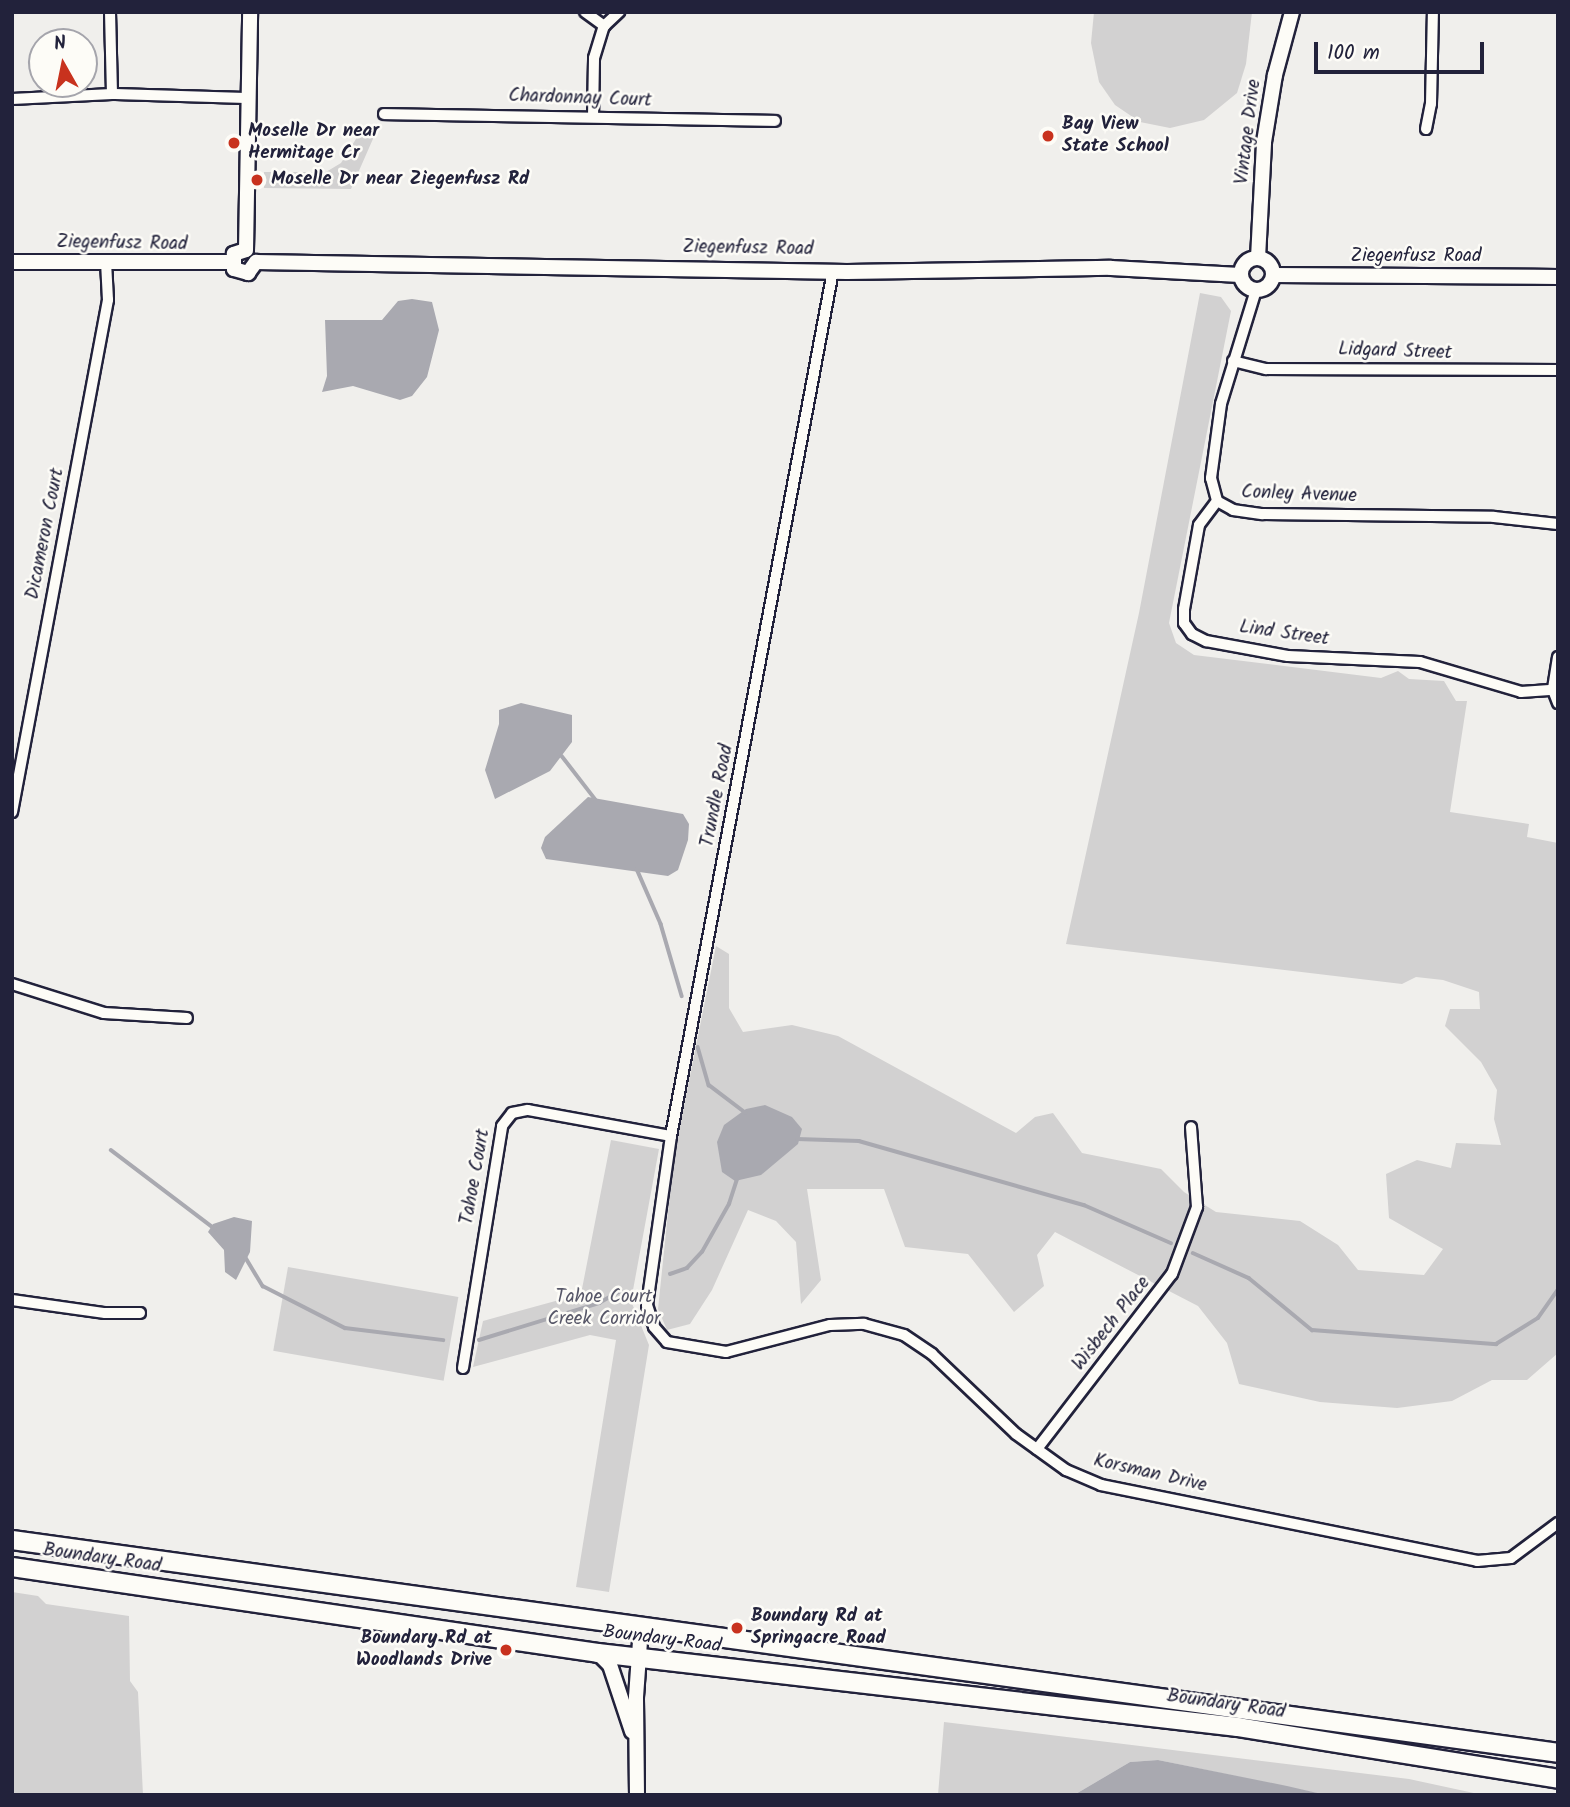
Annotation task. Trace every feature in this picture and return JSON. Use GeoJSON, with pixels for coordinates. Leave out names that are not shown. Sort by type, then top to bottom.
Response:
{"type":"FeatureCollection","features":[{"type":"Feature","properties":{"kind":"highway","name":"Boundary Road"},"geometry":{"type":"LineString","coordinates":[[12,1540],[1558,1753]]}},
{"type":"Feature","properties":{"kind":"highway","name":"Boundary Road"},"geometry":{"type":"LineString","coordinates":[[12,1567],[598,1653],[1238,1727],[1558,1779]]}},
{"type":"Feature","properties":{"kind":"street"},"geometry":{"type":"LineString","coordinates":[[110,12],[112,94]]}},
{"type":"Feature","properties":{"kind":"street"},"geometry":{"type":"LineString","coordinates":[[232,261],[238,251],[251,256],[250,12]]}},
{"type":"Feature","properties":{"kind":"street"},"geometry":{"type":"LineString","coordinates":[[585,12],[604,26]]}},
{"type":"Feature","properties":{"kind":"street"},"geometry":{"type":"LineString","coordinates":[[593,117],[594,58],[604,26],[619,12]]}},
{"type":"Feature","properties":{"kind":"street","name":"Vintage Drive"},"geometry":{"type":"LineString","coordinates":[[1258,258],[1264,142],[1275,75],[1292,12]]}},
{"type":"Feature","properties":{"kind":"street"},"geometry":{"type":"LineString","coordinates":[[1426,129],[1431,104],[1433,12]]}},
{"type":"Feature","properties":{"kind":"street"},"geometry":{"type":"LineString","coordinates":[[12,99],[112,94],[249,98]]}},
{"type":"Feature","properties":{"kind":"street","name":"Chardonnay Court"},"geometry":{"type":"LineString","coordinates":[[384,114],[775,121]]}},
{"type":"Feature","properties":{"kind":"street","name":"Ziegenfusz Road"},"geometry":{"type":"LineString","coordinates":[[12,262],[232,261],[234,269],[244,274],[251,256],[833,271],[1111,268],[1240,275]]}},
{"type":"Feature","properties":{"kind":"street"},"geometry":{"type":"LineString","coordinates":[[1258,258],[1270,264],[1273,275],[1268,285],[1256,290],[1246,287],[1240,275],[1245,263],[1258,258]]}},
{"type":"Feature","properties":{"kind":"street","name":"Dicameron Court"},"geometry":{"type":"LineString","coordinates":[[12,811],[108,300],[106,263]]}},
{"type":"Feature","properties":{"kind":"street","name":"Trundle Road"},"geometry":{"type":"LineString","coordinates":[[654,1327],[647,1305],[671,1136],[833,271]]}},
{"type":"Feature","properties":{"kind":"street","name":"Ziegenfusz Road"},"geometry":{"type":"LineString","coordinates":[[1273,275],[1558,277]]}},
{"type":"Feature","properties":{"kind":"street","name":"Conley Avenue"},"geometry":{"type":"LineString","coordinates":[[1256,290],[1226,377],[1211,478],[1217,501],[1233,510],[1263,514],[1494,517],[1558,524]]}},
{"type":"Feature","properties":{"kind":"street","name":"Lidgard Street"},"geometry":{"type":"LineString","coordinates":[[1233,361],[1266,369],[1558,370]]}},
{"type":"Feature","properties":{"kind":"street","name":"Lind Street"},"geometry":{"type":"LineString","coordinates":[[1217,501],[1199,525],[1192,580],[1184,609],[1184,623],[1192,634],[1206,641],[1288,656],[1420,662],[1521,692],[1553,690]]}},
{"type":"Feature","properties":{"kind":"street"},"geometry":{"type":"LineString","coordinates":[[1558,657],[1553,690],[1558,703]]}},
{"type":"Feature","properties":{"kind":"street"},"geometry":{"type":"LineString","coordinates":[[12,984],[104,1013],[187,1017]]}},
{"type":"Feature","properties":{"kind":"street","name":"Tahoe Court"},"geometry":{"type":"LineString","coordinates":[[463,1368],[502,1126],[512,1113],[528,1110],[671,1136]]}},
{"type":"Feature","properties":{"kind":"street","name":"Wisbech Place"},"geometry":{"type":"LineString","coordinates":[[1037,1449],[1172,1274],[1197,1208],[1191,1127]]}},
{"type":"Feature","properties":{"kind":"street"},"geometry":{"type":"LineString","coordinates":[[12,1300],[105,1313],[141,1313]]}},
{"type":"Feature","properties":{"kind":"street","name":"Korsman Drive"},"geometry":{"type":"LineString","coordinates":[[654,1327],[667,1342],[726,1352],[830,1325],[864,1324],[904,1335],[932,1354],[985,1409],[1037,1449],[1066,1470],[1101,1485],[1477,1561],[1511,1558],[1558,1523]]}},
{"type":"Feature","properties":{"kind":"street"},"geometry":{"type":"LineString","coordinates":[[637,1795],[641,1628]]}},
{"type":"Feature","properties":{"kind":"street"},"geometry":{"type":"LineString","coordinates":[[598,1653],[610,1665],[637,1749]]}},
{"type":"Feature","properties":{"kind":"green space"},"geometry":{"type":"Polygon","coordinates":[[[1094,12],[1252,12],[1246,64],[1237,93],[1204,120],[1170,128],[1140,122],[1115,105],[1099,82],[1091,43],[1094,12]]]}},
{"type":"Feature","properties":{"kind":"green space"},"geometry":{"type":"Polygon","coordinates":[[[364,126],[376,132],[351,189],[264,188],[264,172],[326,172],[341,163],[364,126]]]}},
{"type":"Feature","properties":{"kind":"green space"},"geometry":{"type":"Polygon","coordinates":[[[1200,293],[1221,297],[1231,311],[1169,623],[1176,643],[1194,655],[1381,678],[1398,671],[1409,679],[1444,681],[1456,701],[1467,701],[1450,812],[1529,824],[1527,837],[1558,843],[1558,1353],[1527,1380],[1492,1380],[1452,1401],[1397,1408],[1320,1402],[1239,1384],[1227,1343],[1198,1306],[1055,1232],[1037,1255],[1044,1286],[1014,1312],[968,1254],[905,1247],[884,1189],[807,1189],[821,1280],[801,1304],[796,1242],[776,1221],[748,1210],[712,1290],[690,1324],[667,1330],[658,1309],[674,1156],[716,946],[729,954],[729,1008],[743,1032],[792,1025],[838,1036],[1016,1133],[1035,1117],[1053,1113],[1082,1153],[1161,1169],[1184,1192],[1216,1212],[1300,1221],[1338,1245],[1358,1270],[1424,1275],[1443,1249],[1389,1218],[1386,1174],[1417,1160],[1451,1168],[1456,1143],[1501,1145],[1494,1119],[1497,1090],[1481,1062],[1445,1026],[1450,1009],[1480,1009],[1479,992],[1443,980],[1416,977],[1402,984],[1066,944],[1139,613],[1200,293]]]}},
{"type":"Feature","properties":{"kind":"green space","name":"Tahoe Court Creek Corridor"},"geometry":{"type":"Polygon","coordinates":[[[611,1140],[659,1149],[631,1301],[649,1345],[609,1592],[576,1587],[616,1340],[590,1335],[473,1367],[483,1321],[581,1294],[611,1140]]]}},
{"type":"Feature","properties":{"kind":"green space"},"geometry":{"type":"Polygon","coordinates":[[[288,1267],[458,1297],[444,1381],[273,1351],[288,1267]]]}},
{"type":"Feature","properties":{"kind":"green space"},"geometry":{"type":"Polygon","coordinates":[[[12,1592],[38,1596],[46,1604],[129,1616],[130,1681],[138,1692],[143,1795],[12,1795],[12,1592]]]}},
{"type":"Feature","properties":{"kind":"green space"},"geometry":{"type":"Polygon","coordinates":[[[944,1722],[1409,1779],[1483,1795],[1326,1795],[1158,1760],[1130,1762],[1074,1795],[938,1795],[944,1722]]]}},
{"type":"Feature","properties":{"kind":"shaded area"},"geometry":{"type":"Polygon","coordinates":[[[412,299],[432,302],[439,330],[427,377],[412,396],[400,400],[353,386],[322,392],[327,376],[325,320],[382,320],[398,301],[412,299]]]}},
{"type":"Feature","properties":{"kind":"shaded area"},"geometry":{"type":"Polygon","coordinates":[[[521,703],[572,715],[572,742],[550,771],[495,799],[485,770],[499,724],[499,710],[521,703]]]}},
{"type":"Feature","properties":{"kind":"shaded area"},"geometry":{"type":"Polygon","coordinates":[[[588,797],[683,814],[689,824],[688,840],[678,870],[668,876],[546,859],[541,848],[545,837],[588,797]]]}},
{"type":"Feature","properties":{"kind":"shaded area"},"geometry":{"type":"Polygon","coordinates":[[[765,1105],[792,1117],[802,1129],[798,1144],[761,1175],[735,1181],[722,1172],[717,1142],[724,1125],[746,1109],[765,1105]]]}},
{"type":"Feature","properties":{"kind":"shaded area"},"geometry":{"type":"Polygon","coordinates":[[[234,1217],[252,1221],[250,1252],[236,1280],[225,1272],[224,1250],[208,1232],[213,1224],[234,1217]]]}},
{"type":"Feature","properties":{"kind":"shaded area"},"geometry":{"type":"Polygon","coordinates":[[[1158,1760],[1326,1795],[1074,1795],[1130,1762],[1158,1760]]]}},
{"type":"Feature","properties":{"kind":"waterway"},"geometry":{"type":"LineString","coordinates":[[562,756],[596,800]]}},
{"type":"Feature","properties":{"kind":"waterway"},"geometry":{"type":"LineString","coordinates":[[637,869],[661,924],[682,996]]}},
{"type":"Feature","properties":{"kind":"waterway"},"geometry":{"type":"LineString","coordinates":[[698,1047],[709,1085],[746,1113]]}},
{"type":"Feature","properties":{"kind":"waterway"},"geometry":{"type":"LineString","coordinates":[[797,1139],[859,1141],[1084,1205],[1171,1243]]}},
{"type":"Feature","properties":{"kind":"waterway"},"geometry":{"type":"LineString","coordinates":[[111,1150],[215,1229]]}},
{"type":"Feature","properties":{"kind":"waterway"},"geometry":{"type":"LineString","coordinates":[[670,1274],[687,1268],[702,1252],[729,1204],[738,1177]]}},
{"type":"Feature","properties":{"kind":"waterway"},"geometry":{"type":"LineString","coordinates":[[1193,1253],[1249,1278],[1312,1330],[1496,1344],[1538,1318],[1558,1289]]}},
{"type":"Feature","properties":{"kind":"waterway"},"geometry":{"type":"LineString","coordinates":[[246,1258],[263,1286],[345,1328],[443,1340]]}},
{"type":"Feature","properties":{"kind":"waterway"},"geometry":{"type":"LineString","coordinates":[[479,1340],[599,1303],[621,1291]]}},
{"type":"Feature","properties":{"kind":"place","name":"Bay View State School"},"geometry":{"type":"Point","coordinates":[1048,136]}},
{"type":"Feature","properties":{"kind":"place","name":"Moselle Dr near Hermitage Cr"},"geometry":{"type":"Point","coordinates":[234,143]}},
{"type":"Feature","properties":{"kind":"place","name":"Moselle Dr near Ziegenfusz Rd"},"geometry":{"type":"Point","coordinates":[257,180]}},
{"type":"Feature","properties":{"kind":"place","name":"Boundary Rd at Springacre Road"},"geometry":{"type":"Point","coordinates":[737,1628]}},
{"type":"Feature","properties":{"kind":"place","name":"Boundary Rd at Woodlands Drive"},"geometry":{"type":"Point","coordinates":[506,1650]}}]}
